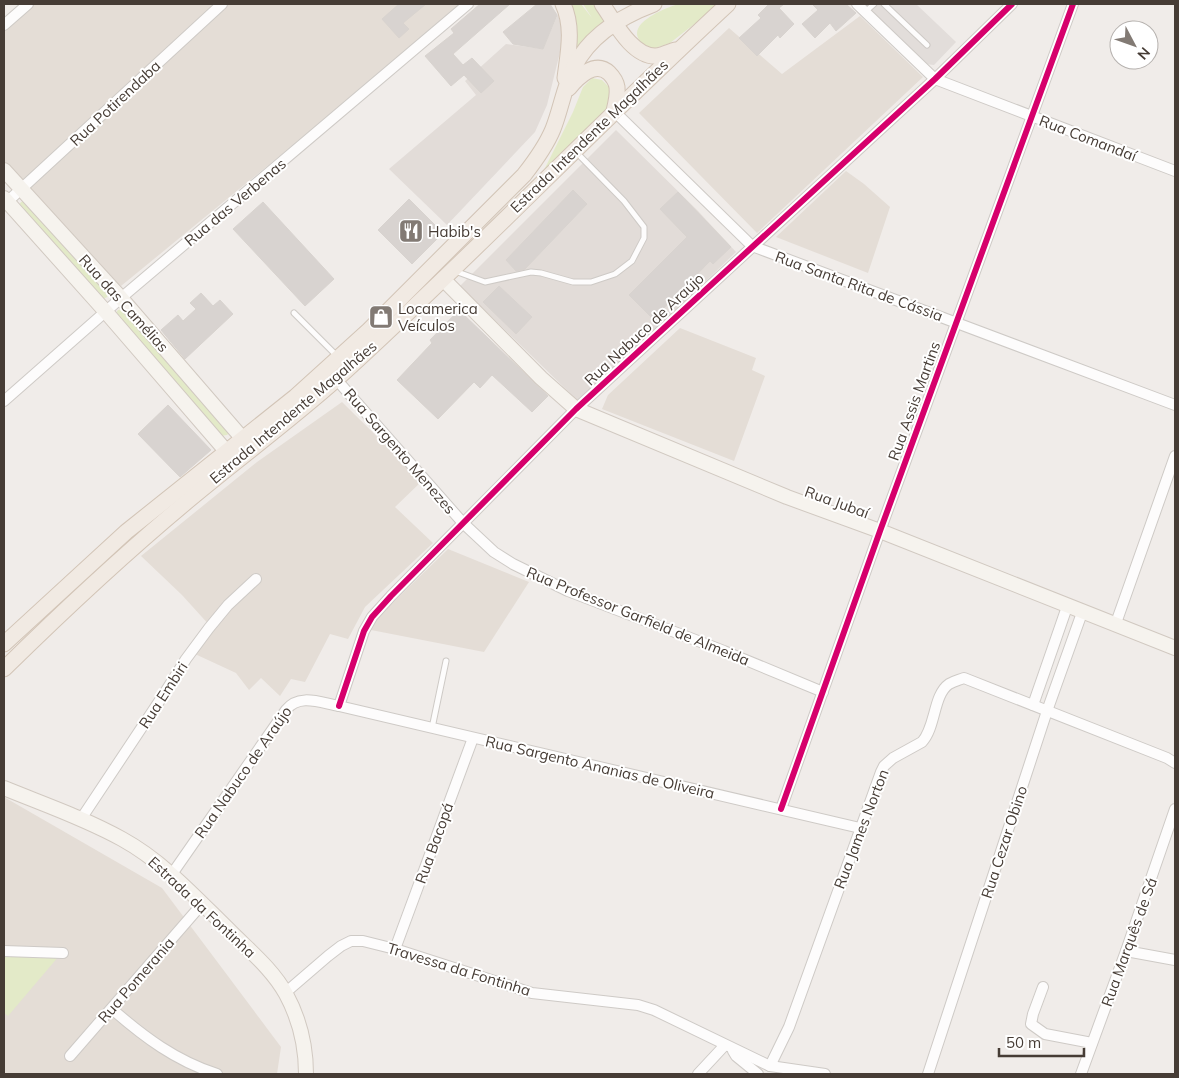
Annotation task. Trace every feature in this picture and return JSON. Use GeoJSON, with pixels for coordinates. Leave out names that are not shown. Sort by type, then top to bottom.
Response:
{"type":"FeatureCollection","features":[{"type":"Feature","properties":{"kind":"main road"},"geometry":{"type":"LineString","coordinates":[[562,99],[570,43],[568,14],[563,4]]}},
{"type":"Feature","properties":{"kind":"main road"},"geometry":{"type":"LineString","coordinates":[[602,4],[633,46],[646,54],[657,56],[679,49]]}},
{"type":"Feature","properties":{"kind":"main road","name":"Estrada Intendente Magalhães"},"geometry":{"type":"LineString","coordinates":[[4,644],[126,532],[226,450],[243,439],[295,397],[369,330],[524,175],[541,153],[553,130],[562,99],[575,66],[585,50],[615,23],[654,4]]}},
{"type":"Feature","properties":{"kind":"main road","name":"Estrada Intendente Magalhães"},"geometry":{"type":"LineString","coordinates":[[4,669],[110,568],[198,492],[336,379],[448,274],[614,111],[728,4]]}},
{"type":"Feature","properties":{"kind":"main road"},"geometry":{"type":"LineString","coordinates":[[562,99],[581,75],[590,70],[600,69],[607,71],[614,78],[617,88],[614,111]]}},
{"type":"Feature","properties":{"kind":"street"},"geometry":{"type":"LineString","coordinates":[[4,25],[28,4]]}},
{"type":"Feature","properties":{"kind":"street","name":"Rua Potirendaba"},"geometry":{"type":"LineString","coordinates":[[5,200],[21,189],[222,4]]}},
{"type":"Feature","properties":{"kind":"street","name":"Rua das Verbenas"},"geometry":{"type":"LineString","coordinates":[[4,401],[121,298],[468,4]]}},
{"type":"Feature","properties":{"kind":"street","name":"Rua Comandaí"},"geometry":{"type":"LineString","coordinates":[[857,4],[935,78],[1175,171]]}},
{"type":"Feature","properties":{"kind":"street","name":"Rua Nabuco de Araújo"},"geometry":{"type":"LineString","coordinates":[[172,874],[289,706],[296,701],[304,700],[339,706],[364,631],[372,617],[391,596],[576,410],[935,78],[1012,4]]}},
{"type":"Feature","properties":{"kind":"street","name":"Rua Assis Martins"},"geometry":{"type":"LineString","coordinates":[[781,809],[880,531],[1073,4]]}},
{"type":"Feature","properties":{"kind":"street","name":"Rua Santa Rita de Cássia"},"geometry":{"type":"LineString","coordinates":[[614,111],[752,246],[1175,405]]}},
{"type":"Feature","properties":{"kind":"street","name":"Rua das Camélias"},"geometry":{"type":"LineString","coordinates":[[4,170],[121,298],[243,439]]}},
{"type":"Feature","properties":{"kind":"street","name":"Rua das Camélias"},"geometry":{"type":"LineString","coordinates":[[5,200],[226,450]]}},
{"type":"Feature","properties":{"kind":"street","name":"Rua Jubaí"},"geometry":{"type":"LineString","coordinates":[[448,274],[541,378],[576,410],[787,497],[1068,604],[1175,648]]}},
{"type":"Feature","properties":{"kind":"street","name":"Rua Sargento Menezes"},"geometry":{"type":"LineString","coordinates":[[336,379],[463,523]]}},
{"type":"Feature","properties":{"kind":"street"},"geometry":{"type":"LineString","coordinates":[[1116,623],[1175,456]]}},
{"type":"Feature","properties":{"kind":"street","name":"Rua Professor Garfield de Almeida"},"geometry":{"type":"LineString","coordinates":[[463,523],[494,552],[536,576],[568,591],[724,651],[823,692]]}},
{"type":"Feature","properties":{"kind":"street","name":"Rua Embiri"},"geometry":{"type":"LineString","coordinates":[[81,819],[186,659],[228,605],[256,579]]}},
{"type":"Feature","properties":{"kind":"street"},"geometry":{"type":"LineString","coordinates":[[1033,705],[1068,604]]}},
{"type":"Feature","properties":{"kind":"street","name":"Rua Cezar Obino"},"geometry":{"type":"LineString","coordinates":[[928,1074],[1047,711],[1083,610]]}},
{"type":"Feature","properties":{"kind":"street","name":"Rua James Norton"},"geometry":{"type":"LineString","coordinates":[[770,1066],[789,1027],[884,766],[893,758],[925,739],[932,724],[941,693],[950,684],[964,678],[1047,711]]}},
{"type":"Feature","properties":{"kind":"street","name":"Rua Sargento Ananias de Oliveira"},"geometry":{"type":"LineString","coordinates":[[339,706],[860,828]]}},
{"type":"Feature","properties":{"kind":"street"},"geometry":{"type":"LineString","coordinates":[[1047,711],[1167,758],[1175,763]]}},
{"type":"Feature","properties":{"kind":"street","name":"Rua Bacopá"},"geometry":{"type":"LineString","coordinates":[[395,948],[473,738]]}},
{"type":"Feature","properties":{"kind":"street","name":"Estrada da Fontinha"},"geometry":{"type":"LineString","coordinates":[[4,788],[81,819],[122,839],[172,874],[275,978],[285,993],[302,1035],[306,1074]]}},
{"type":"Feature","properties":{"kind":"street","name":"Rua Marquês de Sá"},"geometry":{"type":"LineString","coordinates":[[1081,1074],[1175,809]]}},
{"type":"Feature","properties":{"kind":"street","name":"Rua Pomerania"},"geometry":{"type":"LineString","coordinates":[[70,1056],[202,904]]}},
{"type":"Feature","properties":{"kind":"street","name":"Travessa da Fontinha"},"geometry":{"type":"LineString","coordinates":[[285,993],[328,956],[351,941],[363,941],[395,948],[532,992],[638,1005],[654,1010],[770,1066],[796,1072],[824,1074]]}},
{"type":"Feature","properties":{"kind":"street"},"geometry":{"type":"LineString","coordinates":[[4,951],[63,953]]}},
{"type":"Feature","properties":{"kind":"street"},"geometry":{"type":"LineString","coordinates":[[1126,951],[1175,960]]}},
{"type":"Feature","properties":{"kind":"street"},"geometry":{"type":"LineString","coordinates":[[1044,987],[1031,1024],[1045,1034],[1092,1043]]}},
{"type":"Feature","properties":{"kind":"street"},"geometry":{"type":"LineString","coordinates":[[112,1008],[170,1054],[217,1074]]}},
{"type":"Feature","properties":{"kind":"street"},"geometry":{"type":"LineString","coordinates":[[698,1074],[728,1047]]}},
{"type":"Feature","properties":{"kind":"street","name":"Travessa da Fontinha"},"geometry":{"type":"LineString","coordinates":[[728,1047],[758,1074]]}},
{"type":"Feature","properties":{"kind":"lane"},"geometry":{"type":"LineString","coordinates":[[865,12],[874,4]]}},
{"type":"Feature","properties":{"kind":"lane"},"geometry":{"type":"LineString","coordinates":[[884,4],[927,45]]}},
{"type":"Feature","properties":{"kind":"lane"},"geometry":{"type":"LineString","coordinates":[[448,274],[485,282],[531,272],[573,282],[591,282],[615,274],[632,260],[644,238],[644,226],[624,201],[574,150]]}},
{"type":"Feature","properties":{"kind":"lane"},"geometry":{"type":"LineString","coordinates":[[294,313],[338,358]]}},
{"type":"Feature","properties":{"kind":"lane"},"geometry":{"type":"LineString","coordinates":[[432,728],[446,661]]}},
{"type":"Feature","properties":{"kind":"shaded area"},"geometry":{"type":"Polygon","coordinates":[[[34,4],[465,4],[121,286],[22,189],[4,168],[4,31],[34,4]]]}},
{"type":"Feature","properties":{"kind":"shaded area"},"geometry":{"type":"Polygon","coordinates":[[[864,4],[916,4],[956,42],[934,65],[925,64],[864,4]]]}},
{"type":"Feature","properties":{"kind":"shaded area"},"geometry":{"type":"Polygon","coordinates":[[[558,14],[564,36],[547,105],[535,132],[447,225],[389,169],[476,95],[465,81],[506,44],[543,49],[558,14]]]}},
{"type":"Feature","properties":{"kind":"shaded area"},"geometry":{"type":"Polygon","coordinates":[[[860,16],[923,77],[757,233],[639,113],[729,28],[782,74],[860,16]]]}},
{"type":"Feature","properties":{"kind":"shaded area"},"geometry":{"type":"Polygon","coordinates":[[[616,130],[698,211],[736,252],[649,336],[577,400],[460,286],[616,130]]]}},
{"type":"Feature","properties":{"kind":"shaded area"},"geometry":{"type":"Polygon","coordinates":[[[846,171],[890,207],[868,273],[776,237],[846,171]]]}},
{"type":"Feature","properties":{"kind":"shaded area"},"geometry":{"type":"Polygon","coordinates":[[[680,328],[756,358],[752,370],[765,376],[734,461],[602,409],[608,395],[680,328]]]}},
{"type":"Feature","properties":{"kind":"shaded area"},"geometry":{"type":"Polygon","coordinates":[[[342,402],[422,481],[395,507],[433,543],[365,607],[348,639],[330,634],[305,682],[291,679],[280,696],[261,678],[249,690],[236,673],[195,654],[211,627],[182,595],[141,556],[257,462],[342,402]]]}},
{"type":"Feature","properties":{"kind":"shaded area"},"geometry":{"type":"Polygon","coordinates":[[[448,549],[529,582],[484,652],[371,630],[375,620],[448,549]]]}},
{"type":"Feature","properties":{"kind":"shaded area"},"geometry":{"type":"Polygon","coordinates":[[[4,797],[162,888],[281,1047],[277,1074],[4,1074],[4,797]]]}},
{"type":"Feature","properties":{"kind":"green space"},"geometry":{"type":"Polygon","coordinates":[[[567,4],[581,4],[592,18],[583,4],[598,4],[608,17],[572,61],[567,4]]]}},
{"type":"Feature","properties":{"kind":"green space"},"geometry":{"type":"Polygon","coordinates":[[[678,4],[720,4],[670,43],[652,49],[642,43],[638,36],[638,29],[642,23],[656,13],[678,4]]]}},
{"type":"Feature","properties":{"kind":"green space"},"geometry":{"type":"Polygon","coordinates":[[[592,78],[602,80],[609,87],[610,99],[605,111],[544,170],[573,112],[583,87],[592,78]]]}},
{"type":"Feature","properties":{"kind":"green space"},"geometry":{"type":"Polygon","coordinates":[[[25,201],[109,293],[107,297],[103,299],[18,207],[21,202],[25,201]]]}},
{"type":"Feature","properties":{"kind":"green space"},"geometry":{"type":"Polygon","coordinates":[[[123,309],[229,433],[227,435],[220,436],[115,314],[118,310],[123,309]]]}},
{"type":"Feature","properties":{"kind":"green space"},"geometry":{"type":"Polygon","coordinates":[[[4,954],[59,956],[8,1016],[4,1013],[4,954]]]}},
{"type":"Feature","properties":{"kind":"building"},"geometry":{"type":"Polygon","coordinates":[[[399,4],[426,4],[403,23],[409,29],[399,38],[382,19],[399,4]]]}},
{"type":"Feature","properties":{"kind":"building"},"geometry":{"type":"Polygon","coordinates":[[[480,4],[510,4],[453,54],[463,65],[472,58],[494,81],[481,93],[464,75],[451,86],[425,56],[454,33],[451,29],[480,4]]]}},
{"type":"Feature","properties":{"kind":"building"},"geometry":{"type":"Polygon","coordinates":[[[537,4],[550,4],[557,15],[543,49],[513,44],[503,32],[537,4]]]}},
{"type":"Feature","properties":{"kind":"building"},"geometry":{"type":"Polygon","coordinates":[[[769,4],[784,4],[779,8],[794,24],[780,38],[778,35],[757,56],[739,38],[761,18],[758,15],[769,4]]]}},
{"type":"Feature","properties":{"kind":"building"},"geometry":{"type":"Polygon","coordinates":[[[812,4],[846,4],[856,13],[836,31],[830,23],[815,38],[802,24],[818,10],[812,4]]]}},
{"type":"Feature","properties":{"kind":"building"},"geometry":{"type":"Polygon","coordinates":[[[573,190],[587,204],[525,269],[516,271],[506,260],[573,190]]]}},
{"type":"Feature","properties":{"kind":"building"},"geometry":{"type":"Polygon","coordinates":[[[678,192],[731,247],[713,264],[710,261],[653,319],[629,295],[687,237],[660,209],[678,192]]]}},
{"type":"Feature","properties":{"kind":"building","name":"Habib's"},"geometry":{"type":"Polygon","coordinates":[[[409,199],[443,233],[412,264],[378,230],[409,199]]]}},
{"type":"Feature","properties":{"kind":"building"},"geometry":{"type":"Polygon","coordinates":[[[263,202],[334,279],[305,306],[233,229],[263,202]]]}},
{"type":"Feature","properties":{"kind":"building"},"geometry":{"type":"Polygon","coordinates":[[[499,286],[532,317],[516,334],[483,302],[499,286]]]}},
{"type":"Feature","properties":{"kind":"building"},"geometry":{"type":"Polygon","coordinates":[[[201,293],[213,306],[220,300],[233,314],[185,359],[161,330],[178,315],[183,321],[196,309],[190,303],[201,293]]]}},
{"type":"Feature","properties":{"kind":"building"},"geometry":{"type":"Polygon","coordinates":[[[459,310],[548,396],[532,412],[492,375],[480,388],[474,382],[438,419],[397,380],[432,343],[430,340],[459,310]]]}},
{"type":"Feature","properties":{"kind":"building"},"geometry":{"type":"Polygon","coordinates":[[[168,405],[211,450],[180,477],[138,434],[168,405]]]}},
{"type":"Feature","properties":{"kind":"cycle path"},"geometry":{"type":"LineString","coordinates":[[339,706],[364,631],[372,617],[391,596],[576,409],[935,79],[1012,4]]}},
{"type":"Feature","properties":{"kind":"cycle path"},"geometry":{"type":"LineString","coordinates":[[781,809],[880,531],[1073,4]]}},
{"type":"Feature","properties":{"kind":"place","name":"Habib's"},"geometry":{"type":"Point","coordinates":[411,231]}},
{"type":"Feature","properties":{"kind":"place","name":"Locamerica Veículos"},"geometry":{"type":"Point","coordinates":[381,317]}}]}
